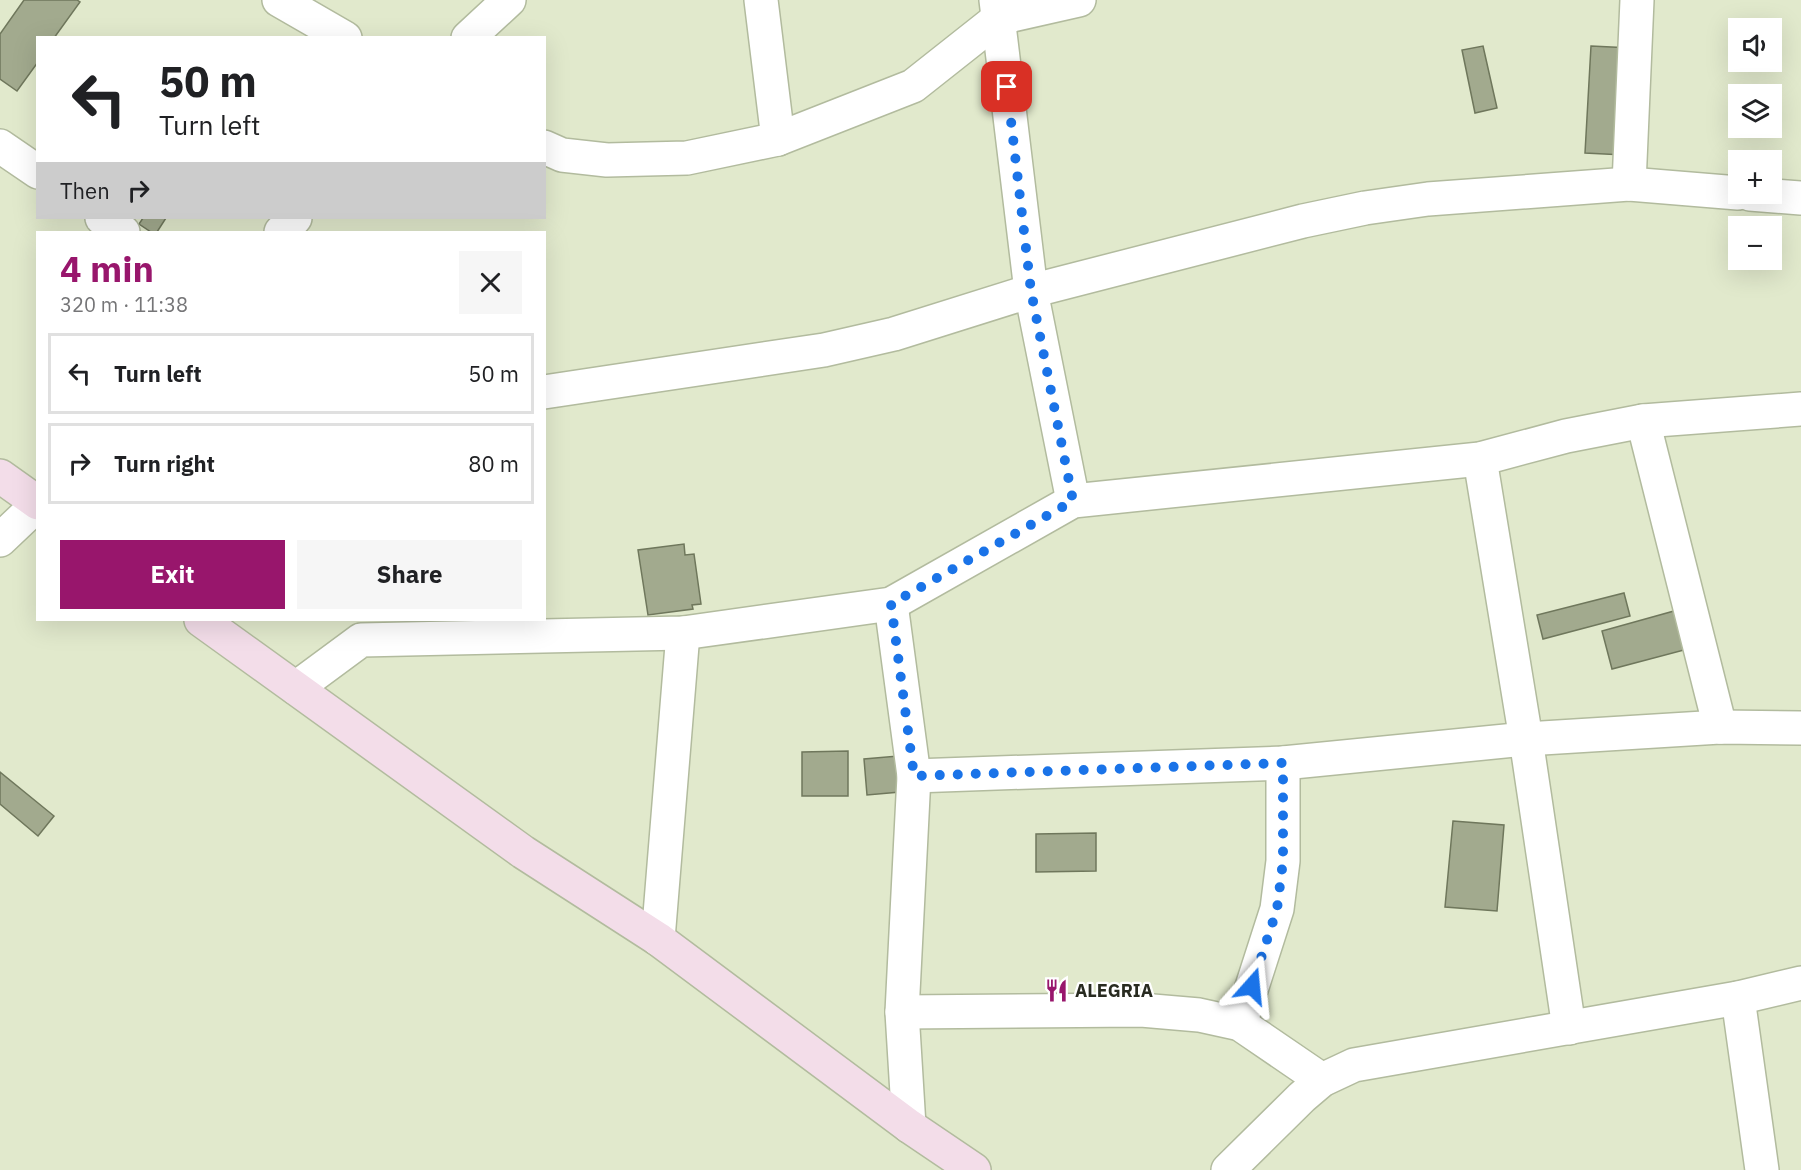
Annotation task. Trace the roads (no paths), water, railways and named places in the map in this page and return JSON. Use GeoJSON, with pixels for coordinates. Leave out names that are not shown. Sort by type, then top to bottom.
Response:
{"type":"FeatureCollection","features":[{"type":"Feature","properties":{"kind":"main road"},"geometry":{"type":"LineString","coordinates":[[0,476],[36,503]]}},
{"type":"Feature","properties":{"kind":"main road"},"geometry":{"type":"LineString","coordinates":[[202,621],[523,852],[658,939],[909,1126],[974,1170]]}},
{"type":"Feature","properties":{"kind":"street"},"geometry":{"type":"LineString","coordinates":[[279,0],[342,36]]}},
{"type":"Feature","properties":{"kind":"street"},"geometry":{"type":"LineString","coordinates":[[470,36],[509,0]]}},
{"type":"Feature","properties":{"kind":"street"},"geometry":{"type":"LineString","coordinates":[[761,0],[778,139]]}},
{"type":"Feature","properties":{"kind":"street"},"geometry":{"type":"LineString","coordinates":[[546,148],[562,155],[608,160],[687,158],[778,139],[913,86],[998,9],[1079,0]]}},
{"type":"Feature","properties":{"kind":"street"},"geometry":{"type":"LineString","coordinates":[[1629,184],[1637,0]]}},
{"type":"Feature","properties":{"kind":"street"},"geometry":{"type":"LineString","coordinates":[[998,9],[1031,291],[1073,501]]}},
{"type":"Feature","properties":{"kind":"street"},"geometry":{"type":"LineString","coordinates":[[0,146],[36,171]]}},
{"type":"Feature","properties":{"kind":"street"},"geometry":{"type":"LineString","coordinates":[[546,392],[771,360],[824,350],[894,334],[1031,291],[1303,221],[1365,208],[1428,199],[1629,184],[1728,192]]}},
{"type":"Feature","properties":{"kind":"street"},"geometry":{"type":"LineString","coordinates":[[1782,197],[1801,198]]}},
{"type":"Feature","properties":{"kind":"street"},"geometry":{"type":"LineString","coordinates":[[104,219],[122,231]]}},
{"type":"Feature","properties":{"kind":"street"},"geometry":{"type":"LineString","coordinates":[[282,231],[294,219]]}},
{"type":"Feature","properties":{"kind":"street"},"geometry":{"type":"LineString","coordinates":[[296,688],[360,630],[683,633],[891,604],[1073,501],[1480,459],[1566,436],[1643,421],[1801,409]]}},
{"type":"Feature","properties":{"kind":"street"},"geometry":{"type":"LineString","coordinates":[[1643,421],[1720,727]]}},
{"type":"Feature","properties":{"kind":"street"},"geometry":{"type":"LineString","coordinates":[[1480,459],[1526,739],[1569,1028]]}},
{"type":"Feature","properties":{"kind":"street"},"geometry":{"type":"LineString","coordinates":[[0,540],[36,506]]}},
{"type":"Feature","properties":{"kind":"street"},"geometry":{"type":"LineString","coordinates":[[891,604],[914,776],[902,1011],[909,1126]]}},
{"type":"Feature","properties":{"kind":"street"},"geometry":{"type":"LineString","coordinates":[[658,939],[683,633]]}},
{"type":"Feature","properties":{"kind":"street"},"geometry":{"type":"LineString","coordinates":[[914,776],[1283,763],[1526,739],[1720,727],[1801,728]]}},
{"type":"Feature","properties":{"kind":"street"},"geometry":{"type":"LineString","coordinates":[[1240,1024],[1277,909],[1283,861],[1283,763]]}},
{"type":"Feature","properties":{"kind":"street"},"geometry":{"type":"LineString","coordinates":[[1228,1170],[1322,1080],[1354,1065],[1738,998],[1801,983]]}},
{"type":"Feature","properties":{"kind":"street"},"geometry":{"type":"LineString","coordinates":[[1738,998],[1762,1170]]}},
{"type":"Feature","properties":{"kind":"street"},"geometry":{"type":"LineString","coordinates":[[902,1011],[1142,1010],[1199,1015],[1240,1024],[1322,1080]]}},
{"type":"Feature","properties":{"kind":"place","name":"ALEGRIA"},"geometry":{"type":"Point","coordinates":[1057,990]}}]}
